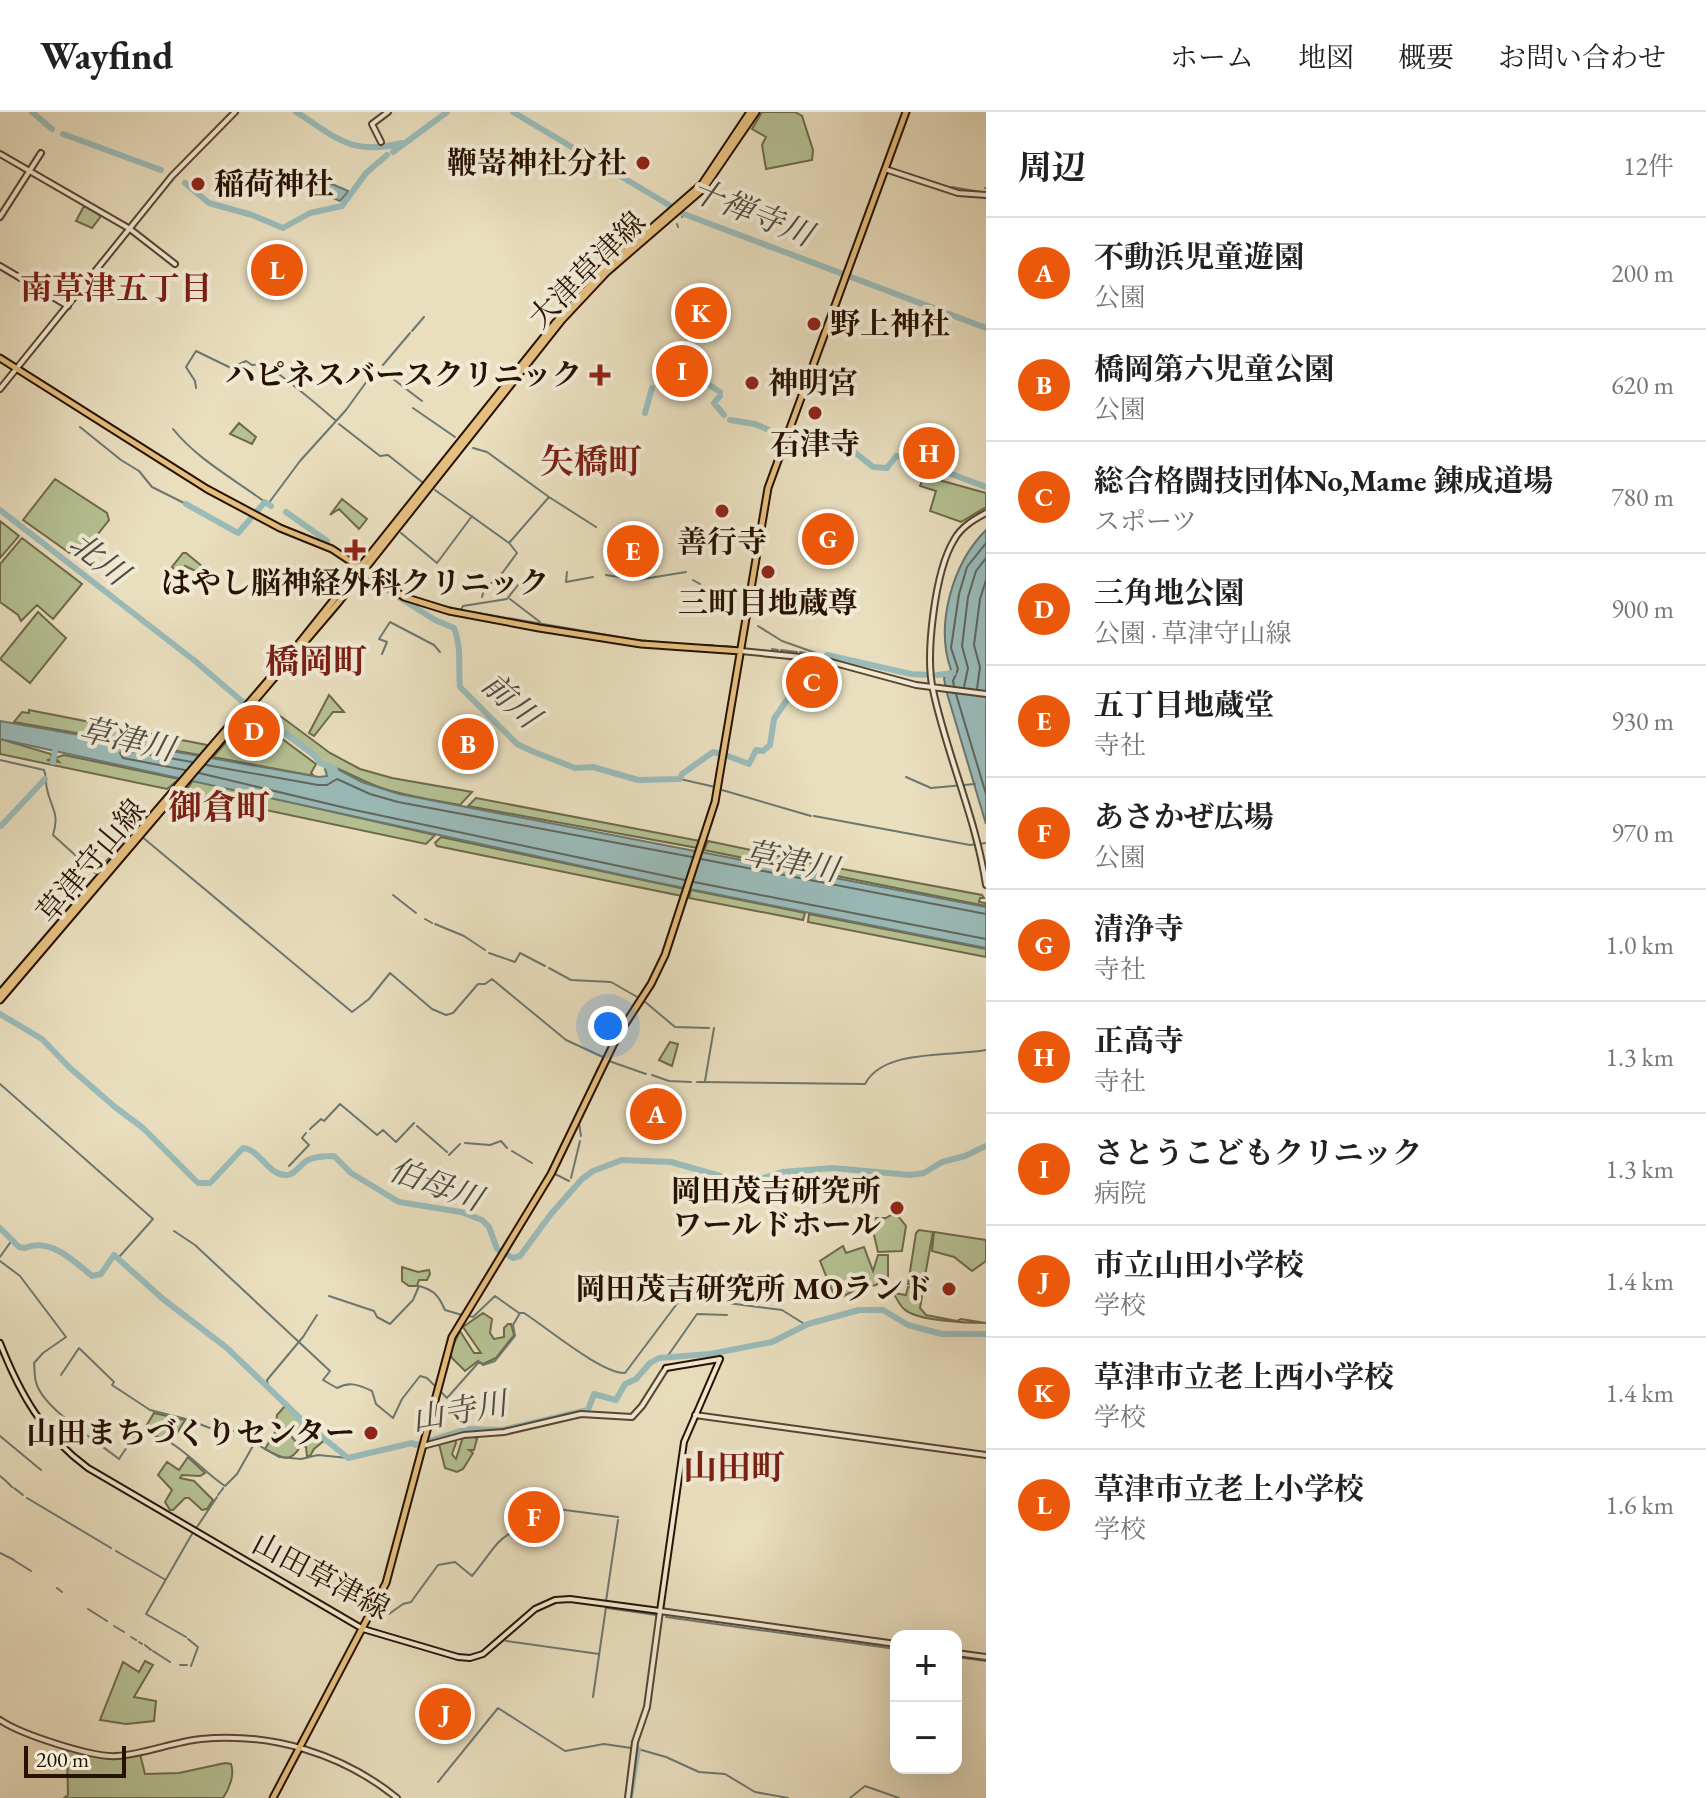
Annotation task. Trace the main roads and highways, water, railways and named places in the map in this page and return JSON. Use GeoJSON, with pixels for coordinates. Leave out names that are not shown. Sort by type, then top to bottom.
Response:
{"type":"FeatureCollection","features":[{"type":"Feature","properties":{"kind":"main road","name":"大津草津線"},"geometry":{"type":"LineString","coordinates":[[362,569],[562,320],[607,272],[680,208],[707,178],[753,112]]}},
{"type":"Feature","properties":{"kind":"main road"},"geometry":{"type":"LineString","coordinates":[[273,1798],[386,1583],[450,1342],[553,1172],[618,1035],[660,967],[703,843],[718,786],[766,494],[906,112]]}},
{"type":"Feature","properties":{"kind":"main road"},"geometry":{"type":"LineString","coordinates":[[0,358],[242,509],[332,549],[404,597],[460,614],[641,644],[741,651]]}},
{"type":"Feature","properties":{"kind":"main road","name":"草津守山線"},"geometry":{"type":"LineString","coordinates":[[0,993],[212,751],[362,569]]}},
{"type":"Feature","properties":{"kind":"main road","name":"草津守山線"},"geometry":{"type":"LineString","coordinates":[[0,1000],[180,788]]}},
{"type":"Feature","properties":{"kind":"water"},"geometry":{"type":"Polygon","coordinates":[[[304,172],[348,192],[340,201],[301,184],[304,172]]]}},
{"type":"Feature","properties":{"kind":"water"},"geometry":{"type":"Polygon","coordinates":[[[986,530],[986,824],[944,678],[951,670],[945,634],[950,596],[964,560],[986,530]]]}},
{"type":"Feature","properties":{"kind":"water"},"geometry":{"type":"Polygon","coordinates":[[[0,721],[319,777],[327,776],[325,769],[330,765],[362,782],[399,794],[986,907],[986,948],[654,882],[0,739],[0,721]]]}},
{"type":"Feature","properties":{"kind":"waterway","name":"十禅寺川"},"geometry":{"type":"LineString","coordinates":[[32,112],[52,129]]}},
{"type":"Feature","properties":{"kind":"waterway","name":"十禅寺川"},"geometry":{"type":"LineString","coordinates":[[296,112],[334,137],[357,146],[402,143]]}},
{"type":"Feature","properties":{"kind":"waterway","name":"十禅寺川"},"geometry":{"type":"LineString","coordinates":[[393,152],[447,112]]}},
{"type":"Feature","properties":{"kind":"waterway","name":"十禅寺川"},"geometry":{"type":"LineString","coordinates":[[513,112],[684,214],[986,328]]}},
{"type":"Feature","properties":{"kind":"waterway","name":"十禅寺川"},"geometry":{"type":"LineString","coordinates":[[63,134],[161,170]]}},
{"type":"Feature","properties":{"kind":"waterway","name":"十禅寺川"},"geometry":{"type":"LineString","coordinates":[[185,183],[209,203],[283,228],[310,213],[342,206],[366,173],[387,155]]}},
{"type":"Feature","properties":{"kind":"waterway"},"geometry":{"type":"LineString","coordinates":[[952,187],[986,193]]}},
{"type":"Feature","properties":{"kind":"waterway"},"geometry":{"type":"LineString","coordinates":[[949,192],[982,197]]}},
{"type":"Feature","properties":{"kind":"waterway"},"geometry":{"type":"LineString","coordinates":[[412,331],[424,317]]}},
{"type":"Feature","properties":{"kind":"waterway"},"geometry":{"type":"LineString","coordinates":[[383,365],[410,333]]}},
{"type":"Feature","properties":{"kind":"waterway"},"geometry":{"type":"LineString","coordinates":[[196,388],[186,367],[196,351],[231,368],[246,361],[252,365],[265,364],[335,420]]}},
{"type":"Feature","properties":{"kind":"waterway"},"geometry":{"type":"LineString","coordinates":[[675,362],[720,392]]}},
{"type":"Feature","properties":{"kind":"waterway"},"geometry":{"type":"LineString","coordinates":[[380,369],[422,401]]}},
{"type":"Feature","properties":{"kind":"waterway"},"geometry":{"type":"LineString","coordinates":[[811,380],[854,396]]}},
{"type":"Feature","properties":{"kind":"waterway"},"geometry":{"type":"LineString","coordinates":[[268,504],[367,381]]}},
{"type":"Feature","properties":{"kind":"waterway"},"geometry":{"type":"LineString","coordinates":[[645,413],[652,388]]}},
{"type":"Feature","properties":{"kind":"waterway"},"geometry":{"type":"LineString","coordinates":[[720,396],[714,403],[724,415]]}},
{"type":"Feature","properties":{"kind":"waterway"},"geometry":{"type":"LineString","coordinates":[[413,408],[455,437]]}},
{"type":"Feature","properties":{"kind":"waterway"},"geometry":{"type":"LineString","coordinates":[[730,420],[755,424],[793,440],[852,450],[873,467],[887,468],[896,456],[906,457],[986,487]]}},
{"type":"Feature","properties":{"kind":"waterway"},"geometry":{"type":"LineString","coordinates":[[339,424],[380,456],[388,455],[422,482]]}},
{"type":"Feature","properties":{"kind":"waterway"},"geometry":{"type":"LineString","coordinates":[[80,427],[139,471],[152,487],[186,504]]}},
{"type":"Feature","properties":{"kind":"waterway"},"geometry":{"type":"LineString","coordinates":[[173,429],[204,459],[265,502]]}},
{"type":"Feature","properties":{"kind":"waterway"},"geometry":{"type":"LineString","coordinates":[[473,448],[487,452],[596,527]]}},
{"type":"Feature","properties":{"kind":"waterway"},"geometry":{"type":"LineString","coordinates":[[435,490],[509,543],[549,497]]}},
{"type":"Feature","properties":{"kind":"waterway","name":"前川"},"geometry":{"type":"LineString","coordinates":[[186,504],[238,533],[265,502],[271,506]]}},
{"type":"Feature","properties":{"kind":"waterway","name":"北川"},"geometry":{"type":"LineString","coordinates":[[0,510],[195,661],[244,703]]}},
{"type":"Feature","properties":{"kind":"waterway","name":"前川"},"geometry":{"type":"LineString","coordinates":[[286,512],[327,541]]}},
{"type":"Feature","properties":{"kind":"waterway"},"geometry":{"type":"LineString","coordinates":[[401,533],[437,563],[472,516]]}},
{"type":"Feature","properties":{"kind":"waterway"},"geometry":{"type":"LineString","coordinates":[[482,597],[484,590],[517,553],[510,544]]}},
{"type":"Feature","properties":{"kind":"waterway"},"geometry":{"type":"LineString","coordinates":[[567,572],[566,582],[593,577]]}},
{"type":"Feature","properties":{"kind":"waterway"},"geometry":{"type":"LineString","coordinates":[[606,575],[637,580],[686,572]]}},
{"type":"Feature","properties":{"kind":"waterway","name":"前川"},"geometry":{"type":"LineString","coordinates":[[369,578],[435,620],[454,628],[459,650],[460,687],[517,744],[575,768],[593,767],[638,780],[680,779],[682,774],[713,752],[721,754]]}},
{"type":"Feature","properties":{"kind":"waterway"},"geometry":{"type":"LineString","coordinates":[[693,580],[705,587],[733,615]]}},
{"type":"Feature","properties":{"kind":"waterway"},"geometry":{"type":"LineString","coordinates":[[461,610],[463,606],[507,599],[518,585]]}},
{"type":"Feature","properties":{"kind":"waterway"},"geometry":{"type":"LineString","coordinates":[[510,599],[540,622]]}},
{"type":"Feature","properties":{"kind":"waterway"},"geometry":{"type":"LineString","coordinates":[[439,605],[461,610]]}},
{"type":"Feature","properties":{"kind":"waterway"},"geometry":{"type":"LineString","coordinates":[[466,611],[637,640],[681,644]]}},
{"type":"Feature","properties":{"kind":"waterway"},"geometry":{"type":"LineString","coordinates":[[382,654],[387,642],[379,639],[390,622],[434,645],[440,652]]}},
{"type":"Feature","properties":{"kind":"waterway"},"geometry":{"type":"LineString","coordinates":[[758,626],[782,641],[819,654]]}},
{"type":"Feature","properties":{"kind":"waterway"},"geometry":{"type":"LineString","coordinates":[[683,644],[692,645]]}},
{"type":"Feature","properties":{"kind":"waterway"},"geometry":{"type":"LineString","coordinates":[[703,645],[713,645]]}},
{"type":"Feature","properties":{"kind":"waterway"},"geometry":{"type":"LineString","coordinates":[[716,646],[724,646]]}},
{"type":"Feature","properties":{"kind":"waterway"},"geometry":{"type":"LineString","coordinates":[[726,646],[735,647]]}},
{"type":"Feature","properties":{"kind":"waterway"},"geometry":{"type":"LineString","coordinates":[[772,649],[778,650]]}},
{"type":"Feature","properties":{"kind":"waterway"},"geometry":{"type":"LineString","coordinates":[[781,650],[797,652]]}},
{"type":"Feature","properties":{"kind":"waterway"},"geometry":{"type":"LineString","coordinates":[[800,652],[818,655]]}},
{"type":"Feature","properties":{"kind":"waterway","name":"前川"},"geometry":{"type":"LineString","coordinates":[[827,655],[911,674],[929,675]]}},
{"type":"Feature","properties":{"kind":"waterway","name":"前川"},"geometry":{"type":"LineString","coordinates":[[725,755],[749,764],[756,750],[763,751],[770,745],[774,719],[813,661]]}},
{"type":"Feature","properties":{"kind":"waterway","name":"前川"},"geometry":{"type":"LineString","coordinates":[[937,675],[953,673]]}},
{"type":"Feature","properties":{"kind":"waterway","name":"北川"},"geometry":{"type":"LineString","coordinates":[[247,705],[314,755],[320,763],[335,769]]}},
{"type":"Feature","properties":{"kind":"waterway"},"geometry":{"type":"LineString","coordinates":[[53,762],[56,746]]}},
{"type":"Feature","properties":{"kind":"waterway"},"geometry":{"type":"LineString","coordinates":[[0,760],[44,770],[55,816],[53,835],[95,873],[136,832]]}},
{"type":"Feature","properties":{"kind":"waterway"},"geometry":{"type":"LineString","coordinates":[[906,777],[931,788],[975,784]]}},
{"type":"Feature","properties":{"kind":"waterway"},"geometry":{"type":"LineString","coordinates":[[1,826],[45,779]]}},
{"type":"Feature","properties":{"kind":"waterway"},"geometry":{"type":"LineString","coordinates":[[680,779],[715,787]]}},
{"type":"Feature","properties":{"kind":"waterway"},"geometry":{"type":"LineString","coordinates":[[722,790],[811,816]]}},
{"type":"Feature","properties":{"kind":"waterway"},"geometry":{"type":"LineString","coordinates":[[814,816],[970,845],[986,843]]}},
{"type":"Feature","properties":{"kind":"waterway"},"geometry":{"type":"LineString","coordinates":[[141,836],[352,1012],[369,999],[390,973],[432,1009],[446,1015],[453,1013],[478,984],[492,979],[566,1040],[605,1058]]}},
{"type":"Feature","properties":{"kind":"waterway"},"geometry":{"type":"LineString","coordinates":[[393,895],[416,913]]}},
{"type":"Feature","properties":{"kind":"waterway"},"geometry":{"type":"LineString","coordinates":[[425,919],[432,923]]}},
{"type":"Feature","properties":{"kind":"waterway"},"geometry":{"type":"LineString","coordinates":[[435,924],[464,936],[485,950]]}},
{"type":"Feature","properties":{"kind":"waterway"},"geometry":{"type":"LineString","coordinates":[[489,953],[515,962],[520,953],[545,966]]}},
{"type":"Feature","properties":{"kind":"waterway"},"geometry":{"type":"LineString","coordinates":[[549,968],[571,980],[611,982],[639,998]]}},
{"type":"Feature","properties":{"kind":"waterway"},"geometry":{"type":"LineString","coordinates":[[644,1001],[675,1027],[709,1028]]}},
{"type":"Feature","properties":{"kind":"waterway","name":"伯母川"},"geometry":{"type":"LineString","coordinates":[[0,1014],[42,1039],[70,1068],[143,1128],[198,1183],[210,1183],[243,1148],[249,1149],[274,1171],[287,1175],[311,1159],[334,1156],[351,1173],[399,1202],[461,1212],[482,1220],[489,1227],[497,1249],[513,1258],[520,1256],[582,1179],[593,1171],[622,1160],[671,1162],[751,1182],[782,1172],[833,1168],[910,1175],[924,1173],[942,1162],[986,1146]]}},
{"type":"Feature","properties":{"kind":"waterway"},"geometry":{"type":"LineString","coordinates":[[705,1081],[714,1028]]}},
{"type":"Feature","properties":{"kind":"waterway"},"geometry":{"type":"LineString","coordinates":[[697,1082],[865,1084],[874,1072],[902,1059],[986,1050]]}},
{"type":"Feature","properties":{"kind":"waterway"},"geometry":{"type":"LineString","coordinates":[[578,1114],[604,1059]]}},
{"type":"Feature","properties":{"kind":"waterway"},"geometry":{"type":"LineString","coordinates":[[609,1061],[646,1074]]}},
{"type":"Feature","properties":{"kind":"waterway"},"geometry":{"type":"LineString","coordinates":[[652,1075],[669,1081],[691,1082]]}},
{"type":"Feature","properties":{"kind":"waterway"},"geometry":{"type":"LineString","coordinates":[[0,1084],[153,1219],[120,1256]]}},
{"type":"Feature","properties":{"kind":"waterway"},"geometry":{"type":"LineString","coordinates":[[310,1129],[321,1119],[324,1121],[340,1104],[377,1135],[383,1130],[396,1142],[414,1123]]}},
{"type":"Feature","properties":{"kind":"waterway"},"geometry":{"type":"LineString","coordinates":[[579,1123],[581,1136]]}},
{"type":"Feature","properties":{"kind":"waterway"},"geometry":{"type":"LineString","coordinates":[[417,1126],[447,1152]]}},
{"type":"Feature","properties":{"kind":"waterway"},"geometry":{"type":"LineString","coordinates":[[289,1166],[309,1145],[302,1138],[306,1133]]}},
{"type":"Feature","properties":{"kind":"waterway"},"geometry":{"type":"LineString","coordinates":[[465,1143],[490,1145],[501,1141],[507,1148]]}},
{"type":"Feature","properties":{"kind":"waterway"},"geometry":{"type":"LineString","coordinates":[[571,1178],[580,1141]]}},
{"type":"Feature","properties":{"kind":"waterway"},"geometry":{"type":"LineString","coordinates":[[449,1155],[460,1144]]}},
{"type":"Feature","properties":{"kind":"waterway"},"geometry":{"type":"LineString","coordinates":[[512,1151],[532,1163]]}},
{"type":"Feature","properties":{"kind":"waterway"},"geometry":{"type":"LineString","coordinates":[[555,1174],[569,1181]]}},
{"type":"Feature","properties":{"kind":"waterway","name":"山寺川"},"geometry":{"type":"LineString","coordinates":[[0,1228],[19,1247],[34,1245],[52,1248],[92,1276],[101,1274],[114,1255],[163,1299],[227,1348],[305,1423],[348,1458],[412,1443],[416,1445],[467,1429],[502,1430],[588,1410],[594,1394],[616,1400],[625,1384],[636,1379],[659,1358],[710,1354],[772,1342],[808,1324],[859,1310],[883,1310],[908,1325],[942,1334],[986,1334]]}},
{"type":"Feature","properties":{"kind":"waterway"},"geometry":{"type":"LineString","coordinates":[[174,1231],[195,1245],[330,1371],[323,1380],[337,1388],[354,1385],[372,1391],[376,1404],[393,1418],[402,1399],[420,1376],[427,1378],[447,1398],[479,1362],[483,1365],[495,1361],[515,1336],[513,1325],[520,1313],[589,1358],[625,1373],[682,1297],[782,1310],[806,1325]]}},
{"type":"Feature","properties":{"kind":"waterway"},"geometry":{"type":"LineString","coordinates":[[0,1257],[12,1240]]}},
{"type":"Feature","properties":{"kind":"waterway"},"geometry":{"type":"LineString","coordinates":[[0,1261],[20,1276],[66,1337],[34,1363],[35,1380],[40,1392],[59,1413],[119,1459],[135,1435],[160,1437],[172,1443],[225,1486],[237,1474],[254,1444]]}},
{"type":"Feature","properties":{"kind":"waterway"},"geometry":{"type":"LineString","coordinates":[[329,1296],[374,1311],[377,1317],[390,1324],[413,1300],[419,1286],[435,1294],[445,1310],[462,1315]]}},
{"type":"Feature","properties":{"kind":"waterway"},"geometry":{"type":"LineString","coordinates":[[469,1316],[473,1317],[495,1296],[519,1313]]}},
{"type":"Feature","properties":{"kind":"waterway"},"geometry":{"type":"LineString","coordinates":[[667,1357],[697,1314],[727,1315]]}},
{"type":"Feature","properties":{"kind":"waterway"},"geometry":{"type":"LineString","coordinates":[[268,1386],[267,1380],[317,1315]]}},
{"type":"Feature","properties":{"kind":"waterway"},"geometry":{"type":"LineString","coordinates":[[61,1375],[79,1348],[114,1382],[112,1385],[150,1410],[226,1434],[232,1430],[279,1457],[301,1459],[318,1455],[348,1458]]}},
{"type":"Feature","properties":{"kind":"waterway"},"geometry":{"type":"LineString","coordinates":[[0,1436],[41,1470]]}},
{"type":"Feature","properties":{"kind":"waterway"},"geometry":{"type":"LineString","coordinates":[[0,1476],[6,1481]]}},
{"type":"Feature","properties":{"kind":"waterway"},"geometry":{"type":"LineString","coordinates":[[7,1482],[12,1487]]}},
{"type":"Feature","properties":{"kind":"waterway"},"geometry":{"type":"LineString","coordinates":[[14,1488],[23,1495]]}},
{"type":"Feature","properties":{"kind":"waterway"},"geometry":{"type":"LineString","coordinates":[[218,1495],[221,1491]]}},
{"type":"Feature","properties":{"kind":"waterway"},"geometry":{"type":"LineString","coordinates":[[197,1527],[217,1497]]}},
{"type":"Feature","properties":{"kind":"waterway"},"geometry":{"type":"LineString","coordinates":[[27,1498],[111,1548]]}},
{"type":"Feature","properties":{"kind":"waterway"},"geometry":{"type":"LineString","coordinates":[[550,1508],[618,1517]]}},
{"type":"Feature","properties":{"kind":"waterway"},"geometry":{"type":"LineString","coordinates":[[372,1613],[378,1610],[389,1614],[411,1602],[438,1565],[455,1562],[472,1576],[502,1539],[518,1530],[547,1525],[550,1511]]}},
{"type":"Feature","properties":{"kind":"waterway"},"geometry":{"type":"LineString","coordinates":[[606,1601],[618,1520]]}},
{"type":"Feature","properties":{"kind":"waterway"},"geometry":{"type":"LineString","coordinates":[[186,1637],[146,1614],[192,1534]]}},
{"type":"Feature","properties":{"kind":"waterway"},"geometry":{"type":"LineString","coordinates":[[116,1551],[164,1579]]}},
{"type":"Feature","properties":{"kind":"waterway"},"geometry":{"type":"LineString","coordinates":[[0,1553],[14,1560]]}},
{"type":"Feature","properties":{"kind":"waterway"},"geometry":{"type":"LineString","coordinates":[[15,1561],[31,1571]]}},
{"type":"Feature","properties":{"kind":"waterway"},"geometry":{"type":"LineString","coordinates":[[57,1588],[62,1592]]}},
{"type":"Feature","properties":{"kind":"waterway"},"geometry":{"type":"LineString","coordinates":[[593,1697],[606,1607]]}},
{"type":"Feature","properties":{"kind":"waterway"},"geometry":{"type":"LineString","coordinates":[[607,1608],[656,1615]]}},
{"type":"Feature","properties":{"kind":"waterway"},"geometry":{"type":"LineString","coordinates":[[88,1609],[107,1621]]}},
{"type":"Feature","properties":{"kind":"waterway"},"geometry":{"type":"LineString","coordinates":[[666,1617],[890,1648]]}},
{"type":"Feature","properties":{"kind":"waterway"},"geometry":{"type":"LineString","coordinates":[[114,1626],[124,1632]]}},
{"type":"Feature","properties":{"kind":"waterway"},"geometry":{"type":"LineString","coordinates":[[131,1637],[136,1640]]}},
{"type":"Feature","properties":{"kind":"waterway"},"geometry":{"type":"LineString","coordinates":[[188,1639],[198,1647],[191,1666]]}},
{"type":"Feature","properties":{"kind":"waterway"},"geometry":{"type":"LineString","coordinates":[[506,1641],[599,1654]]}},
{"type":"Feature","properties":{"kind":"waterway"},"geometry":{"type":"LineString","coordinates":[[145,1645],[151,1650]]}},
{"type":"Feature","properties":{"kind":"waterway"},"geometry":{"type":"LineString","coordinates":[[153,1651],[170,1662]]}},
{"type":"Feature","properties":{"kind":"waterway"},"geometry":{"type":"LineString","coordinates":[[962,1658],[986,1661]]}},
{"type":"Feature","properties":{"kind":"waterway"},"geometry":{"type":"LineString","coordinates":[[180,1665],[187,1665]]}},
{"type":"Feature","properties":{"kind":"waterway"},"geometry":{"type":"LineString","coordinates":[[438,1782],[498,1708],[565,1751],[604,1744],[638,1749],[699,1772],[725,1774],[755,1792],[788,1798]]}},
{"type":"Feature","properties":{"kind":"waterway"},"geometry":{"type":"LineString","coordinates":[[630,1798],[638,1749]]}},
{"type":"Feature","properties":{"kind":"waterway"},"geometry":{"type":"LineString","coordinates":[[850,1798],[865,1786],[899,1798]]}},
{"type":"Feature","properties":{"kind":"place","name":"鞭嵜神社分社"},"geometry":{"type":"Point","coordinates":[643,163]}},
{"type":"Feature","properties":{"kind":"place","name":"稲荷神社"},"geometry":{"type":"Point","coordinates":[198,184]}},
{"type":"Feature","properties":{"kind":"place","name":"草津市立老上小学校"},"geometry":{"type":"Point","coordinates":[277,270]}},
{"type":"Feature","properties":{"kind":"place","name":"草津市立老上西小学校"},"geometry":{"type":"Point","coordinates":[701,313]}},
{"type":"Feature","properties":{"kind":"place","name":"野上神社"},"geometry":{"type":"Point","coordinates":[814,324]}},
{"type":"Feature","properties":{"kind":"place","name":"さとうこどもクリニック"},"geometry":{"type":"Point","coordinates":[682,371]}},
{"type":"Feature","properties":{"kind":"place","name":"ハピネスバースクリニック"},"geometry":{"type":"Point","coordinates":[600,375]}},
{"type":"Feature","properties":{"kind":"place","name":"神明宮"},"geometry":{"type":"Point","coordinates":[752,383]}},
{"type":"Feature","properties":{"kind":"place","name":"石津寺"},"geometry":{"type":"Point","coordinates":[815,413]}},
{"type":"Feature","properties":{"kind":"place","name":"正高寺"},"geometry":{"type":"Point","coordinates":[929,453]}},
{"type":"Feature","properties":{"kind":"place","name":"善行寺"},"geometry":{"type":"Point","coordinates":[722,511]}},
{"type":"Feature","properties":{"kind":"place","name":"清浄寺"},"geometry":{"type":"Point","coordinates":[828,539]}},
{"type":"Feature","properties":{"kind":"place","name":"はやし脳神経外科クリニック"},"geometry":{"type":"Point","coordinates":[355,550]}},
{"type":"Feature","properties":{"kind":"place","name":"五丁目地蔵堂"},"geometry":{"type":"Point","coordinates":[633,551]}},
{"type":"Feature","properties":{"kind":"place","name":"三町目地蔵尊"},"geometry":{"type":"Point","coordinates":[768,572]}},
{"type":"Feature","properties":{"kind":"place","name":"総合格闘技団体No,Mame 錬成道場"},"geometry":{"type":"Point","coordinates":[812,682]}},
{"type":"Feature","properties":{"kind":"place","name":"三角地公園"},"geometry":{"type":"Point","coordinates":[254,731]}},
{"type":"Feature","properties":{"kind":"place","name":"橋岡第六児童公園"},"geometry":{"type":"Point","coordinates":[468,744]}},
{"type":"Feature","properties":{"kind":"place","name":"不動浜児童遊園"},"geometry":{"type":"Point","coordinates":[656,1114]}},
{"type":"Feature","properties":{"kind":"place","name":"岡田茂吉研究所 ワールドホール"},"geometry":{"type":"Point","coordinates":[897,1208]}},
{"type":"Feature","properties":{"kind":"place","name":"岡田茂吉研究所 MOランド"},"geometry":{"type":"Point","coordinates":[949,1289]}},
{"type":"Feature","properties":{"kind":"place","name":"山田まちづくりセンター"},"geometry":{"type":"Point","coordinates":[371,1433]}},
{"type":"Feature","properties":{"kind":"place","name":"あさかぜ広場"},"geometry":{"type":"Point","coordinates":[534,1517]}},
{"type":"Feature","properties":{"kind":"place","name":"市立山田小学校"},"geometry":{"type":"Point","coordinates":[445,1714]}},
{"type":"Feature","properties":{"kind":"district","name":"南草津五丁目"},"geometry":{"type":"Point","coordinates":[116,288]}},
{"type":"Feature","properties":{"kind":"district","name":"矢橋町"},"geometry":{"type":"Point","coordinates":[591,461]}},
{"type":"Feature","properties":{"kind":"district","name":"橋岡町"},"geometry":{"type":"Point","coordinates":[316,661]}},
{"type":"Feature","properties":{"kind":"district","name":"御倉町"},"geometry":{"type":"Point","coordinates":[219,807]}},
{"type":"Feature","properties":{"kind":"district","name":"山田町"},"geometry":{"type":"Point","coordinates":[734,1467]}},
{"type":"Feature","properties":{"kind":"water label","name":"草津川"},"geometry":{"type":"Point","coordinates":[127,739]}},
{"type":"Feature","properties":{"kind":"water label","name":"草津川"},"geometry":{"type":"Point","coordinates":[791,861]}}]}
